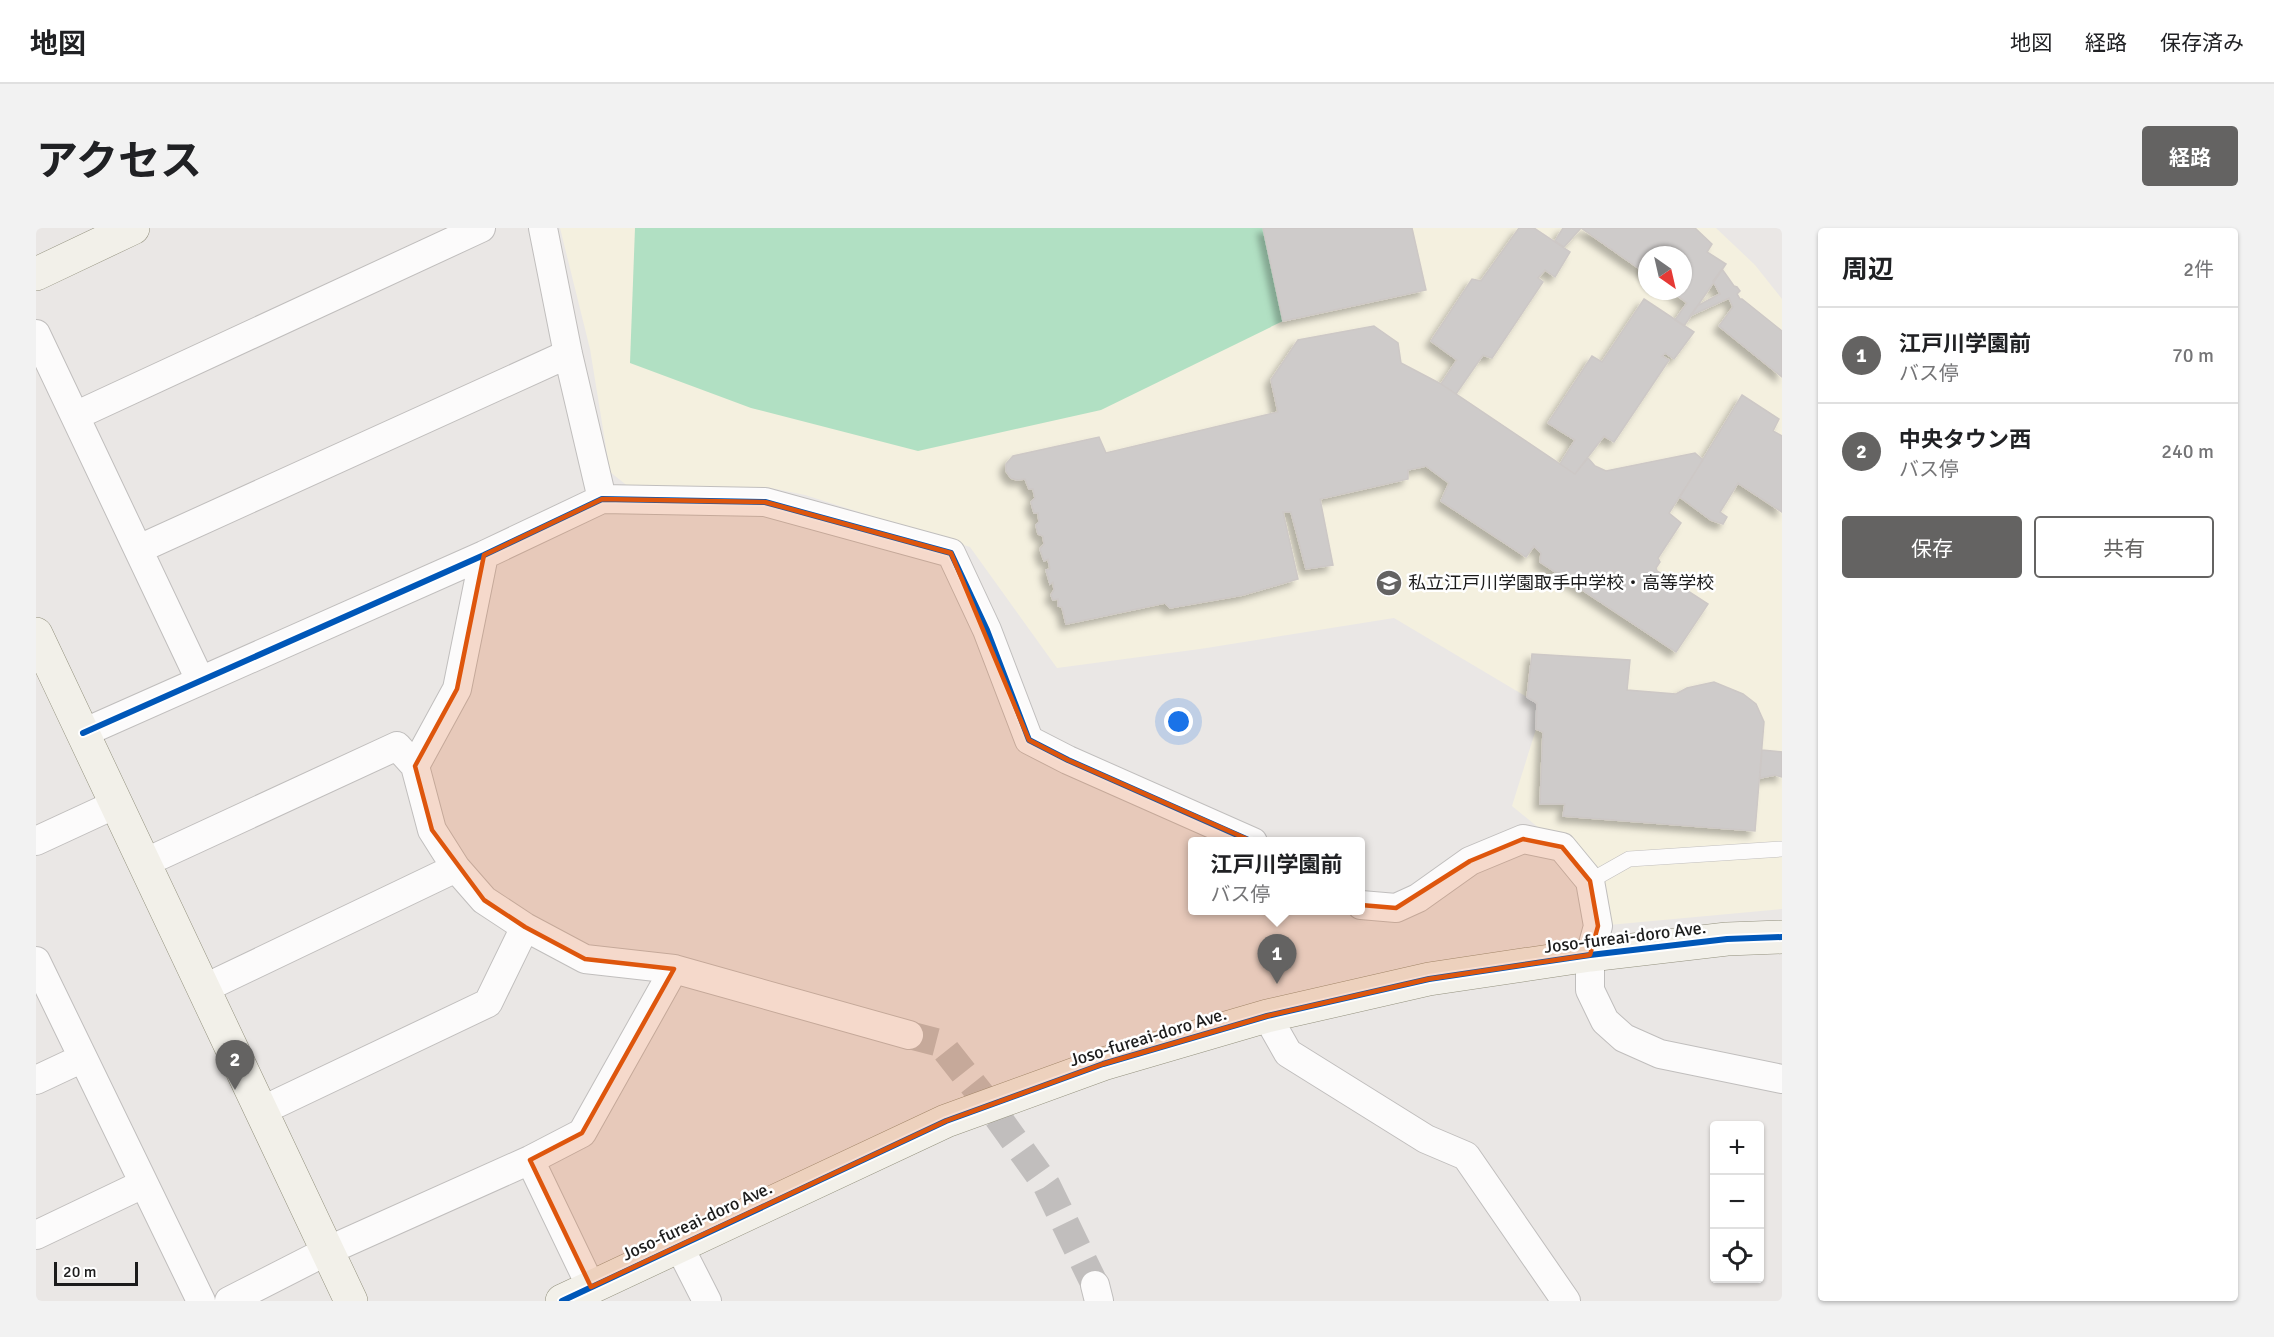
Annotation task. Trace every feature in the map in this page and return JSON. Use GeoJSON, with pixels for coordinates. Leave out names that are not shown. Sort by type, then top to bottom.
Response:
{"type":"FeatureCollection","features":[{"type":"Feature","properties":{"kind":"street"},"geometry":{"type":"LineString","coordinates":[[36,274],[133,228]]}},
{"type":"Feature","properties":{"kind":"street"},"geometry":{"type":"LineString","coordinates":[[75,416],[481,228]]}},
{"type":"Feature","properties":{"kind":"street"},"geometry":{"type":"LineString","coordinates":[[543,228],[568,354],[602,499]]}},
{"type":"Feature","properties":{"kind":"street"},"geometry":{"type":"LineString","coordinates":[[36,333],[200,680]]}},
{"type":"Feature","properties":{"kind":"street"},"geometry":{"type":"LineString","coordinates":[[139,549],[568,354]]}},
{"type":"Feature","properties":{"kind":"street"},"geometry":{"type":"LineString","coordinates":[[83,733],[484,555],[602,499],[765,501],[951,553],[987,630],[1029,740],[1068,760],[1242,837]]}},
{"type":"Feature","properties":{"kind":"street"},"geometry":{"type":"LineString","coordinates":[[415,766],[457,689],[484,555]]}},
{"type":"Feature","properties":{"kind":"street"},"geometry":{"type":"LineString","coordinates":[[36,634],[351,1301]]}},
{"type":"Feature","properties":{"kind":"street"},"geometry":{"type":"LineString","coordinates":[[144,863],[397,746],[415,766],[432,830],[456,868],[484,900],[525,927],[585,959],[674,969],[909,1035]]}},
{"type":"Feature","properties":{"kind":"street"},"geometry":{"type":"LineString","coordinates":[[36,841],[116,804]]}},
{"type":"Feature","properties":{"kind":"street"},"geometry":{"type":"LineString","coordinates":[[1365,905],[1396,908],[1418,898],[1470,861],[1523,839],[1562,847],[1590,880],[1598,926],[1590,955],[1590,990],[1605,1021],[1624,1038],[1660,1054],[1782,1079]]}},
{"type":"Feature","properties":{"kind":"street"},"geometry":{"type":"LineString","coordinates":[[203,989],[456,868]]}},
{"type":"Feature","properties":{"kind":"street"},"geometry":{"type":"LineString","coordinates":[[261,1111],[489,1002],[525,927]]}},
{"type":"Feature","properties":{"kind":"street","name":"Joso-fureai-doro Ave."},"geometry":{"type":"LineString","coordinates":[[562,1301],[946,1121],[1103,1064],[1267,1016],[1429,979],[1590,955],[1727,939],[1782,937]]}},
{"type":"Feature","properties":{"kind":"street"},"geometry":{"type":"LineString","coordinates":[[36,961],[201,1301]]}},
{"type":"Feature","properties":{"kind":"street"},"geometry":{"type":"LineString","coordinates":[[230,1301],[327,1251],[530,1160],[582,1133],[674,969]]}},
{"type":"Feature","properties":{"kind":"street"},"geometry":{"type":"LineString","coordinates":[[1267,1016],[1288,1053],[1426,1139],[1466,1156],[1566,1301]]}},
{"type":"Feature","properties":{"kind":"street"},"geometry":{"type":"LineString","coordinates":[[36,1080],[83,1058]]}},
{"type":"Feature","properties":{"kind":"street"},"geometry":{"type":"LineString","coordinates":[[530,1160],[591,1287]]}},
{"type":"Feature","properties":{"kind":"street"},"geometry":{"type":"LineString","coordinates":[[36,1235],[143,1184]]}},
{"type":"Feature","properties":{"kind":"street"},"geometry":{"type":"LineString","coordinates":[[679,1246],[707,1301]]}},
{"type":"Feature","properties":{"kind":"lane"},"geometry":{"type":"LineString","coordinates":[[1590,880],[1629,859],[1782,849]]}},
{"type":"Feature","properties":{"kind":"highlighted area"},"geometry":{"type":"Polygon","coordinates":[[[602,499],[765,502],[951,553],[1029,740],[1068,760],[1263,846],[1318,887],[1361,905],[1396,908],[1470,861],[1523,839],[1562,847],[1590,881],[1598,926],[1590,955],[1429,979],[1267,1016],[1103,1064],[946,1121],[591,1287],[530,1160],[582,1133],[674,969],[585,959],[525,927],[484,900],[432,830],[415,766],[457,689],[484,555],[602,499]]]}},
{"type":"Feature","properties":{"kind":"shaded area","name":"私立江戸川学園取手中学校・高等学校"},"geometry":{"type":"Polygon","coordinates":[[[560,228],[1716,228],[1755,265],[1782,299],[1782,909],[1598,926],[1562,847],[1512,806],[1536,729],[1537,703],[1394,618],[1200,649],[1057,668],[970,547],[805,495],[766,487],[634,491],[610,472],[590,349],[560,228]]]}},
{"type":"Feature","properties":{"kind":"green space"},"geometry":{"type":"Polygon","coordinates":[[[635,228],[1263,228],[1283,321],[1101,410],[918,451],[751,408],[630,363],[635,228]]]}},
{"type":"Feature","properties":{"kind":"building"},"geometry":{"type":"Polygon","coordinates":[[[1263,228],[1412,228],[1426,290],[1283,321],[1263,228]]]}},
{"type":"Feature","properties":{"kind":"building"},"geometry":{"type":"Polygon","coordinates":[[[1519,228],[1534,228],[1570,252],[1555,277],[1545,270],[1538,278],[1543,282],[1492,358],[1483,355],[1456,394],[1441,384],[1457,360],[1431,341],[1472,279],[1481,281],[1519,228]]]}},
{"type":"Feature","properties":{"kind":"building"},"geometry":{"type":"Polygon","coordinates":[[[1563,228],[1581,228],[1564,247],[1555,241],[1563,228]]]}},
{"type":"Feature","properties":{"kind":"building"},"geometry":{"type":"Polygon","coordinates":[[[1581,228],[1695,228],[1712,244],[1707,252],[1726,264],[1684,326],[1675,320],[1687,303],[1683,300],[1692,300],[1692,246],[1638,246],[1638,268],[1581,228]]]}},
{"type":"Feature","properties":{"kind":"building"},"geometry":{"type":"Polygon","coordinates":[[[1722,269],[1740,291],[1737,294],[1740,299],[1782,331],[1782,377],[1719,326],[1733,307],[1729,298],[1690,316],[1697,306],[1720,294],[1713,281],[1722,269]]]}},
{"type":"Feature","properties":{"kind":"building"},"geometry":{"type":"Polygon","coordinates":[[[1643,300],[1694,332],[1674,359],[1665,353],[1662,356],[1669,360],[1614,442],[1604,436],[1575,474],[1560,464],[1575,440],[1548,423],[1592,356],[1602,362],[1643,300]]]}},
{"type":"Feature","properties":{"kind":"building"},"geometry":{"type":"Polygon","coordinates":[[[1374,326],[1398,343],[1401,363],[1441,384],[1575,474],[1588,458],[1595,466],[1606,471],[1695,453],[1703,460],[1669,513],[1681,523],[1658,558],[1660,562],[1656,568],[1657,571],[1708,604],[1676,652],[1540,562],[1541,553],[1534,546],[1526,557],[1441,501],[1449,483],[1426,466],[1408,470],[1408,479],[1320,499],[1333,565],[1306,569],[1291,512],[1283,512],[1298,579],[1243,595],[1170,608],[1165,603],[1066,624],[1062,607],[1058,606],[1058,599],[1053,600],[1051,595],[1054,590],[1053,582],[1050,584],[1046,570],[1050,569],[1048,559],[1044,561],[1040,549],[1044,544],[1043,536],[1038,534],[1036,525],[1039,522],[1038,513],[1034,513],[1031,502],[1035,498],[1033,489],[1029,489],[1025,479],[1011,478],[1006,471],[1006,464],[1013,456],[1099,437],[1106,453],[1278,412],[1271,380],[1298,340],[1374,326]]]}},
{"type":"Feature","properties":{"kind":"building"},"geometry":{"type":"Polygon","coordinates":[[[1742,395],[1779,419],[1773,431],[1782,436],[1782,512],[1738,483],[1720,512],[1727,517],[1723,524],[1711,520],[1680,497],[1742,395]]]}},
{"type":"Feature","properties":{"kind":"building"},"geometry":{"type":"Polygon","coordinates":[[[1532,654],[1630,660],[1627,690],[1676,694],[1687,688],[1714,682],[1743,694],[1756,704],[1764,722],[1755,831],[1563,816],[1565,804],[1540,804],[1543,732],[1536,729],[1537,703],[1527,697],[1532,654]]]}},
{"type":"Feature","properties":{"kind":"building"},"geometry":{"type":"Polygon","coordinates":[[[1762,750],[1782,752],[1782,777],[1775,775],[1760,778],[1762,750]]]}},
{"type":"Feature","properties":{"kind":"tunnel"},"geometry":{"type":"LineString","coordinates":[[909,1035],[940,1043],[986,1101],[1047,1186],[1095,1285]]}},
{"type":"Feature","properties":{"kind":"cycle path"},"geometry":{"type":"LineString","coordinates":[[83,733],[484,555],[602,499],[765,502],[951,553],[987,630],[1029,740],[1068,760],[1242,837]]}},
{"type":"Feature","properties":{"kind":"cycle path"},"geometry":{"type":"LineString","coordinates":[[562,1301],[946,1121],[1103,1064],[1267,1016],[1429,979],[1590,955],[1727,939],[1782,937]]}},
{"type":"Feature","properties":{"kind":"place","name":"私立江戸川学園取手中学校・高等学校"},"geometry":{"type":"Point","coordinates":[1389,583]}},
{"type":"Feature","properties":{"kind":"place","name":"江戸川学園前"},"geometry":{"type":"Point","coordinates":[1277,984]}},
{"type":"Feature","properties":{"kind":"place","name":"中央タウン西"},"geometry":{"type":"Point","coordinates":[235,1090]}}]}
